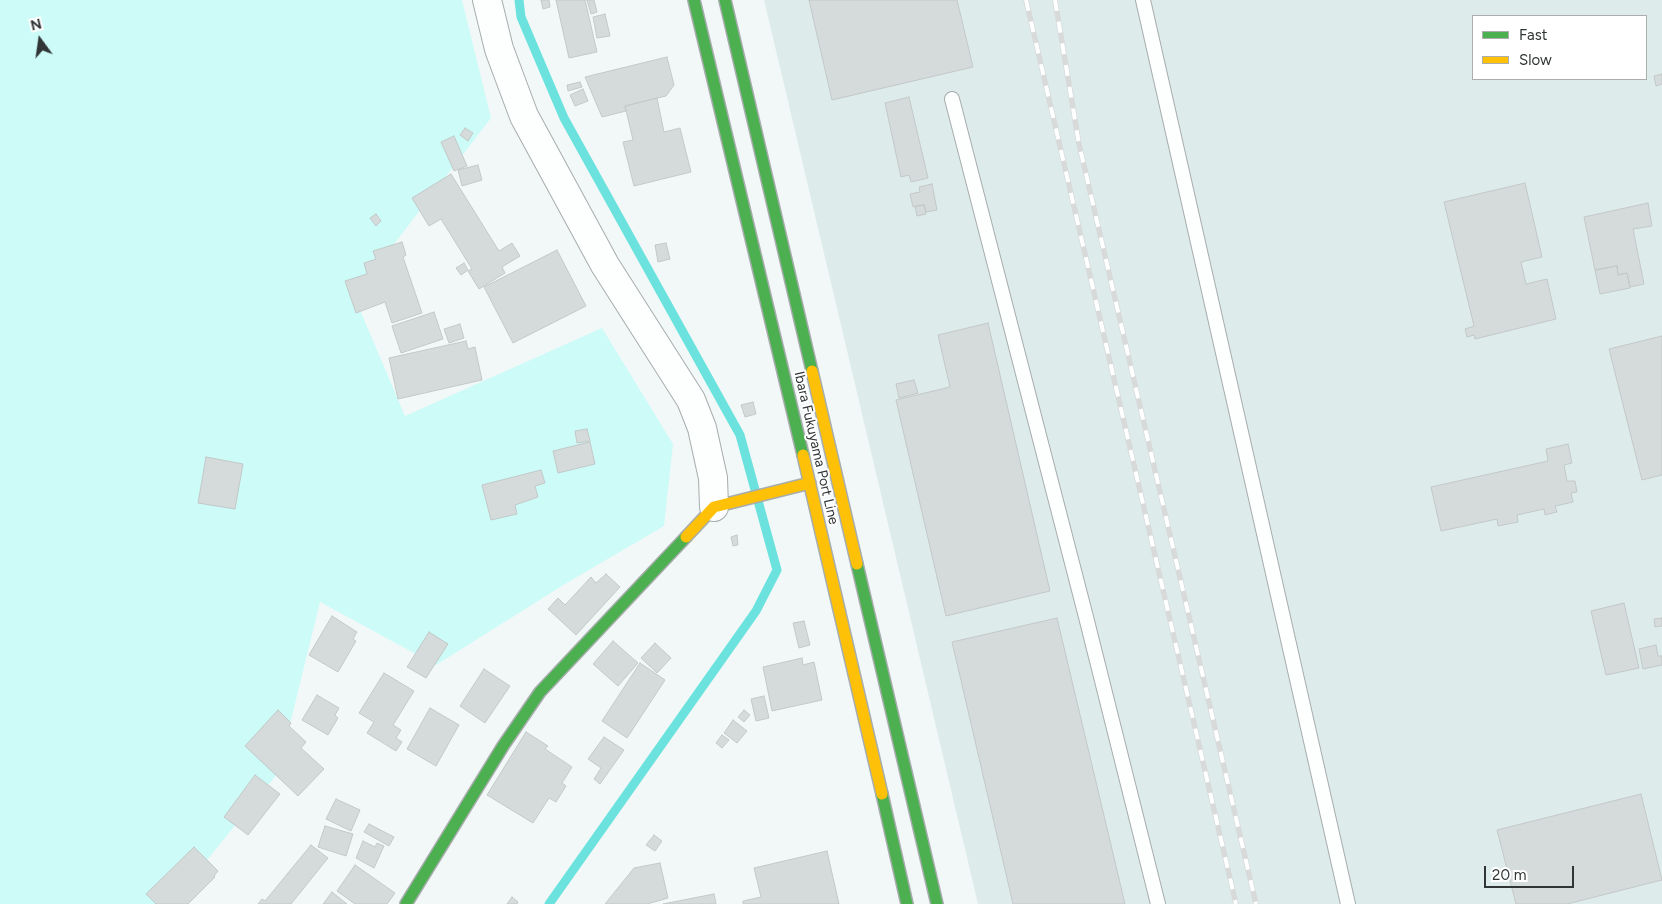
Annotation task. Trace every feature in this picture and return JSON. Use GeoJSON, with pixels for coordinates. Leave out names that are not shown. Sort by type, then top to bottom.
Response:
{"type":"FeatureCollection","features":[{"type":"Feature","properties":{"kind":"main road","name":"Ibara Fukuyama Port Line"},"geometry":{"type":"LineString","coordinates":[[694,0],[810,483],[907,904]]}},
{"type":"Feature","properties":{"kind":"main road","name":"Ibara Fukuyama Port Line"},"geometry":{"type":"LineString","coordinates":[[725,0],[937,904]]}},
{"type":"Feature","properties":{"kind":"main road"},"geometry":{"type":"LineString","coordinates":[[406,904],[503,746],[540,692],[722,506],[810,483]]}},
{"type":"Feature","properties":{"kind":"street"},"geometry":{"type":"LineString","coordinates":[[487,0],[499,49],[524,116],[605,265],[691,400],[704,437],[713,478],[722,506]]}},
{"type":"Feature","properties":{"kind":"lane"},"geometry":{"type":"LineString","coordinates":[[1144,0],[1348,904]]}},
{"type":"Feature","properties":{"kind":"lane"},"geometry":{"type":"LineString","coordinates":[[952,99],[1158,904]]}},
{"type":"Feature","properties":{"kind":"shaded area"},"geometry":{"type":"Polygon","coordinates":[[[0,0],[462,0],[491,118],[354,296],[405,416],[602,328],[673,444],[664,526],[565,584],[436,665],[320,602],[278,773],[171,904],[0,904],[0,0]]]}},
{"type":"Feature","properties":{"kind":"shaded area"},"geometry":{"type":"Polygon","coordinates":[[[764,0],[1662,0],[1662,904],[978,904],[764,0]]]}},
{"type":"Feature","properties":{"kind":"building"},"geometry":{"type":"Polygon","coordinates":[[[541,0],[549,0],[550,7],[543,9],[541,0]]]}},
{"type":"Feature","properties":{"kind":"building"},"geometry":{"type":"Polygon","coordinates":[[[556,0],[585,0],[597,52],[569,58],[556,0]]]}},
{"type":"Feature","properties":{"kind":"building"},"geometry":{"type":"Polygon","coordinates":[[[587,0],[594,0],[597,12],[591,14],[587,0]]]}},
{"type":"Feature","properties":{"kind":"building"},"geometry":{"type":"Polygon","coordinates":[[[809,0],[957,0],[973,67],[832,100],[809,0]]]}},
{"type":"Feature","properties":{"kind":"building"},"geometry":{"type":"Polygon","coordinates":[[[605,14],[610,36],[597,38],[593,17],[605,14]]]}},
{"type":"Feature","properties":{"kind":"building"},"geometry":{"type":"Polygon","coordinates":[[[667,57],[674,85],[666,96],[625,106],[626,111],[602,117],[585,77],[667,57]]]}},
{"type":"Feature","properties":{"kind":"building"},"geometry":{"type":"Polygon","coordinates":[[[1662,74],[1662,84],[1656,86],[1654,76],[1662,74]]]}},
{"type":"Feature","properties":{"kind":"building"},"geometry":{"type":"Polygon","coordinates":[[[580,82],[582,87],[568,91],[567,85],[580,82]]]}},
{"type":"Feature","properties":{"kind":"building"},"geometry":{"type":"Polygon","coordinates":[[[583,89],[588,101],[575,106],[570,95],[583,89]]]}},
{"type":"Feature","properties":{"kind":"building"},"geometry":{"type":"Polygon","coordinates":[[[909,97],[928,178],[911,182],[909,175],[901,177],[885,103],[909,97]]]}},
{"type":"Feature","properties":{"kind":"building"},"geometry":{"type":"Polygon","coordinates":[[[657,98],[664,132],[680,128],[691,172],[634,186],[623,142],[633,140],[625,106],[657,98]]]}},
{"type":"Feature","properties":{"kind":"building"},"geometry":{"type":"Polygon","coordinates":[[[465,128],[473,133],[468,141],[460,135],[465,128]]]}},
{"type":"Feature","properties":{"kind":"building"},"geometry":{"type":"Polygon","coordinates":[[[454,136],[467,166],[454,171],[441,142],[454,136]]]}},
{"type":"Feature","properties":{"kind":"building"},"geometry":{"type":"Polygon","coordinates":[[[478,165],[482,180],[462,186],[458,170],[478,165]]]}},
{"type":"Feature","properties":{"kind":"building"},"geometry":{"type":"Polygon","coordinates":[[[451,174],[499,251],[512,243],[520,256],[502,267],[505,273],[479,289],[468,271],[472,269],[441,219],[429,226],[412,198],[451,174]]]}},
{"type":"Feature","properties":{"kind":"building"},"geometry":{"type":"Polygon","coordinates":[[[1525,183],[1542,257],[1521,262],[1526,284],[1547,279],[1556,319],[1475,339],[1474,335],[1467,337],[1465,329],[1474,326],[1444,202],[1525,183]]]}},
{"type":"Feature","properties":{"kind":"building"},"geometry":{"type":"Polygon","coordinates":[[[932,184],[937,210],[926,212],[924,205],[913,207],[910,194],[920,192],[919,187],[932,184]]]}},
{"type":"Feature","properties":{"kind":"building"},"geometry":{"type":"Polygon","coordinates":[[[1648,203],[1652,226],[1633,229],[1644,284],[1630,287],[1627,273],[1618,275],[1617,266],[1595,270],[1584,217],[1648,203]]]}},
{"type":"Feature","properties":{"kind":"building"},"geometry":{"type":"Polygon","coordinates":[[[924,205],[926,214],[917,216],[915,206],[924,205]]]}},
{"type":"Feature","properties":{"kind":"building"},"geometry":{"type":"Polygon","coordinates":[[[376,214],[381,221],[376,226],[370,218],[376,214]]]}},
{"type":"Feature","properties":{"kind":"building"},"geometry":{"type":"Polygon","coordinates":[[[402,242],[406,255],[403,257],[422,313],[392,323],[385,302],[356,313],[345,281],[367,274],[364,263],[376,259],[373,251],[402,242]]]}},
{"type":"Feature","properties":{"kind":"building"},"geometry":{"type":"Polygon","coordinates":[[[666,243],[670,259],[658,262],[655,245],[666,243]]]}},
{"type":"Feature","properties":{"kind":"building"},"geometry":{"type":"Polygon","coordinates":[[[557,250],[586,306],[513,343],[484,287],[557,250]]]}},
{"type":"Feature","properties":{"kind":"building"},"geometry":{"type":"Polygon","coordinates":[[[464,263],[468,270],[461,275],[456,268],[464,263]]]}},
{"type":"Feature","properties":{"kind":"building"},"geometry":{"type":"Polygon","coordinates":[[[1617,266],[1618,275],[1627,273],[1630,288],[1600,294],[1595,270],[1617,266]]]}},
{"type":"Feature","properties":{"kind":"building"},"geometry":{"type":"Polygon","coordinates":[[[434,312],[443,339],[401,353],[392,326],[434,312]]]}},
{"type":"Feature","properties":{"kind":"building"},"geometry":{"type":"Polygon","coordinates":[[[988,323],[1050,591],[946,616],[896,400],[950,387],[938,335],[988,323]]]}},
{"type":"Feature","properties":{"kind":"building"},"geometry":{"type":"Polygon","coordinates":[[[460,324],[464,338],[449,343],[444,329],[460,324]]]}},
{"type":"Feature","properties":{"kind":"building"},"geometry":{"type":"Polygon","coordinates":[[[1662,336],[1662,475],[1642,480],[1609,349],[1662,336]]]}},
{"type":"Feature","properties":{"kind":"building"},"geometry":{"type":"Polygon","coordinates":[[[466,341],[468,349],[475,347],[482,380],[398,399],[389,358],[466,341]]]}},
{"type":"Feature","properties":{"kind":"building"},"geometry":{"type":"Polygon","coordinates":[[[914,380],[918,393],[899,398],[896,384],[914,380]]]}},
{"type":"Feature","properties":{"kind":"building"},"geometry":{"type":"Polygon","coordinates":[[[753,402],[756,414],[745,417],[741,405],[753,402]]]}},
{"type":"Feature","properties":{"kind":"building"},"geometry":{"type":"Polygon","coordinates":[[[587,429],[590,441],[577,443],[575,431],[587,429]]]}},
{"type":"Feature","properties":{"kind":"building"},"geometry":{"type":"Polygon","coordinates":[[[590,442],[595,464],[558,473],[553,451],[590,442]]]}},
{"type":"Feature","properties":{"kind":"building"},"geometry":{"type":"Polygon","coordinates":[[[1568,444],[1572,463],[1564,465],[1567,481],[1575,481],[1577,492],[1571,493],[1573,502],[1555,506],[1557,512],[1545,515],[1544,509],[1517,515],[1518,522],[1498,526],[1497,519],[1441,531],[1431,487],[1548,461],[1546,449],[1568,444]]]}},
{"type":"Feature","properties":{"kind":"building"},"geometry":{"type":"Polygon","coordinates":[[[206,457],[243,464],[235,509],[198,503],[206,457]]]}},
{"type":"Feature","properties":{"kind":"building"},"geometry":{"type":"Polygon","coordinates":[[[541,470],[545,483],[535,486],[538,497],[515,505],[517,514],[491,520],[482,485],[541,470]]]}},
{"type":"Feature","properties":{"kind":"building"},"geometry":{"type":"Polygon","coordinates":[[[737,535],[738,545],[733,546],[731,537],[737,535]]]}},
{"type":"Feature","properties":{"kind":"building"},"geometry":{"type":"Polygon","coordinates":[[[606,574],[620,587],[576,635],[548,609],[558,598],[565,605],[591,577],[596,583],[606,574]]]}},
{"type":"Feature","properties":{"kind":"building"},"geometry":{"type":"Polygon","coordinates":[[[1624,603],[1639,668],[1606,675],[1591,611],[1624,603]]]}},
{"type":"Feature","properties":{"kind":"building"},"geometry":{"type":"Polygon","coordinates":[[[332,616],[357,632],[353,639],[356,641],[338,672],[309,655],[332,616]]]}},
{"type":"Feature","properties":{"kind":"building"},"geometry":{"type":"Polygon","coordinates":[[[1057,618],[1125,904],[1013,904],[952,642],[1057,618]]]}},
{"type":"Feature","properties":{"kind":"building"},"geometry":{"type":"Polygon","coordinates":[[[1662,618],[1662,626],[1655,627],[1654,619],[1662,618]]]}},
{"type":"Feature","properties":{"kind":"building"},"geometry":{"type":"Polygon","coordinates":[[[804,621],[810,645],[799,648],[793,623],[804,621]]]}},
{"type":"Feature","properties":{"kind":"building"},"geometry":{"type":"Polygon","coordinates":[[[429,632],[448,644],[426,678],[407,667],[429,632]]]}},
{"type":"Feature","properties":{"kind":"building"},"geometry":{"type":"Polygon","coordinates":[[[613,641],[638,663],[618,686],[593,664],[613,641]]]}},
{"type":"Feature","properties":{"kind":"building"},"geometry":{"type":"Polygon","coordinates":[[[655,643],[671,658],[657,673],[641,658],[655,643]]]}},
{"type":"Feature","properties":{"kind":"building"},"geometry":{"type":"Polygon","coordinates":[[[1656,645],[1658,656],[1662,656],[1662,665],[1643,669],[1639,649],[1656,645]]]}},
{"type":"Feature","properties":{"kind":"building"},"geometry":{"type":"Polygon","coordinates":[[[802,658],[803,665],[814,662],[822,700],[772,711],[763,667],[802,658]]]}},
{"type":"Feature","properties":{"kind":"building"},"geometry":{"type":"Polygon","coordinates":[[[640,663],[665,680],[627,738],[602,721],[640,663]]]}},
{"type":"Feature","properties":{"kind":"building"},"geometry":{"type":"Polygon","coordinates":[[[484,669],[510,686],[485,723],[460,706],[484,669]]]}},
{"type":"Feature","properties":{"kind":"building"},"geometry":{"type":"Polygon","coordinates":[[[384,673],[414,691],[393,725],[401,730],[396,738],[402,742],[396,751],[367,733],[374,722],[359,713],[384,673]]]}},
{"type":"Feature","properties":{"kind":"building"},"geometry":{"type":"Polygon","coordinates":[[[317,695],[339,708],[335,715],[338,718],[328,735],[302,720],[317,695]]]}},
{"type":"Feature","properties":{"kind":"building"},"geometry":{"type":"Polygon","coordinates":[[[764,696],[769,718],[756,721],[751,699],[764,696]]]}},
{"type":"Feature","properties":{"kind":"building"},"geometry":{"type":"Polygon","coordinates":[[[430,708],[459,725],[436,766],[407,749],[430,708]]]}},
{"type":"Feature","properties":{"kind":"building"},"geometry":{"type":"Polygon","coordinates":[[[278,710],[291,723],[289,726],[306,742],[301,748],[324,769],[298,796],[245,746],[278,710]]]}},
{"type":"Feature","properties":{"kind":"building"},"geometry":{"type":"Polygon","coordinates":[[[744,710],[750,715],[744,722],[738,717],[744,710]]]}},
{"type":"Feature","properties":{"kind":"building"},"geometry":{"type":"Polygon","coordinates":[[[733,720],[747,731],[737,743],[724,733],[733,720]]]}},
{"type":"Feature","properties":{"kind":"building"},"geometry":{"type":"Polygon","coordinates":[[[526,732],[548,746],[545,749],[572,767],[562,783],[566,786],[556,802],[549,798],[533,823],[487,795],[526,732]]]}},
{"type":"Feature","properties":{"kind":"building"},"geometry":{"type":"Polygon","coordinates":[[[722,735],[729,740],[722,748],[716,743],[722,735]]]}},
{"type":"Feature","properties":{"kind":"building"},"geometry":{"type":"Polygon","coordinates":[[[604,737],[624,750],[600,784],[594,779],[601,768],[588,759],[604,737]]]}},
{"type":"Feature","properties":{"kind":"building"},"geometry":{"type":"Polygon","coordinates":[[[255,775],[280,794],[248,835],[224,817],[255,775]]]}},
{"type":"Feature","properties":{"kind":"building"},"geometry":{"type":"Polygon","coordinates":[[[1641,794],[1662,880],[1567,904],[1516,904],[1497,830],[1641,794]]]}},
{"type":"Feature","properties":{"kind":"building"},"geometry":{"type":"Polygon","coordinates":[[[336,799],[360,810],[351,831],[326,819],[336,799]]]}},
{"type":"Feature","properties":{"kind":"building"},"geometry":{"type":"Polygon","coordinates":[[[369,824],[394,837],[389,846],[364,832],[369,824]]]}},
{"type":"Feature","properties":{"kind":"building"},"geometry":{"type":"Polygon","coordinates":[[[325,826],[353,834],[346,856],[318,847],[325,826]]]}},
{"type":"Feature","properties":{"kind":"building"},"geometry":{"type":"Polygon","coordinates":[[[654,835],[662,841],[655,851],[646,845],[654,835]]]}},
{"type":"Feature","properties":{"kind":"building"},"geometry":{"type":"Polygon","coordinates":[[[363,841],[375,847],[377,843],[384,846],[374,868],[356,858],[363,841]]]}},
{"type":"Feature","properties":{"kind":"building"},"geometry":{"type":"Polygon","coordinates":[[[311,845],[328,858],[291,904],[258,904],[262,899],[265,901],[311,845]]]}},
{"type":"Feature","properties":{"kind":"building"},"geometry":{"type":"Polygon","coordinates":[[[194,847],[218,871],[215,877],[188,904],[156,904],[146,894],[194,847]]]}},
{"type":"Feature","properties":{"kind":"building"},"geometry":{"type":"Polygon","coordinates":[[[827,851],[839,904],[743,904],[743,901],[761,897],[754,868],[827,851]]]}},
{"type":"Feature","properties":{"kind":"building"},"geometry":{"type":"Polygon","coordinates":[[[660,863],[668,898],[647,904],[605,904],[634,868],[660,863]]]}},
{"type":"Feature","properties":{"kind":"building"},"geometry":{"type":"Polygon","coordinates":[[[355,865],[395,893],[387,904],[355,904],[337,891],[355,865]]]}},
{"type":"Feature","properties":{"kind":"building"},"geometry":{"type":"Polygon","coordinates":[[[332,892],[347,904],[323,904],[332,892]]]}},
{"type":"Feature","properties":{"kind":"building"},"geometry":{"type":"Polygon","coordinates":[[[714,894],[716,904],[663,904],[714,894]]]}},
{"type":"Feature","properties":{"kind":"building"},"geometry":{"type":"Polygon","coordinates":[[[512,897],[518,902],[517,904],[507,904],[512,897]]]}},
{"type":"Feature","properties":{"kind":"waterway"},"geometry":{"type":"LineString","coordinates":[[519,0],[521,17],[564,118],[740,435],[777,570],[756,611],[549,904]]}},
{"type":"Feature","properties":{"kind":"railway"},"geometry":{"type":"LineString","coordinates":[[1026,0],[1236,904]]}},
{"type":"Feature","properties":{"kind":"railway"},"geometry":{"type":"LineString","coordinates":[[1055,0],[1079,144],[1256,904]]}},
{"type":"Feature","properties":{"kind":"traffic: fast"},"geometry":{"type":"LineString","coordinates":[[694,0],[803,455]]}},
{"type":"Feature","properties":{"kind":"traffic: fast"},"geometry":{"type":"LineString","coordinates":[[725,0],[812,371]]}},
{"type":"Feature","properties":{"kind":"traffic: fast"},"geometry":{"type":"LineString","coordinates":[[406,904],[503,746],[540,692],[686,537]]}},
{"type":"Feature","properties":{"kind":"traffic: fast"},"geometry":{"type":"LineString","coordinates":[[857,564],[937,904]]}},
{"type":"Feature","properties":{"kind":"traffic: fast"},"geometry":{"type":"LineString","coordinates":[[882,794],[907,904]]}},
{"type":"Feature","properties":{"kind":"traffic: slow"},"geometry":{"type":"LineString","coordinates":[[812,371],[857,564]]}},
{"type":"Feature","properties":{"kind":"traffic: slow"},"geometry":{"type":"LineString","coordinates":[[803,455],[882,794]]}},
{"type":"Feature","properties":{"kind":"traffic: slow"},"geometry":{"type":"LineString","coordinates":[[686,537],[714,507],[810,483]]}}]}
